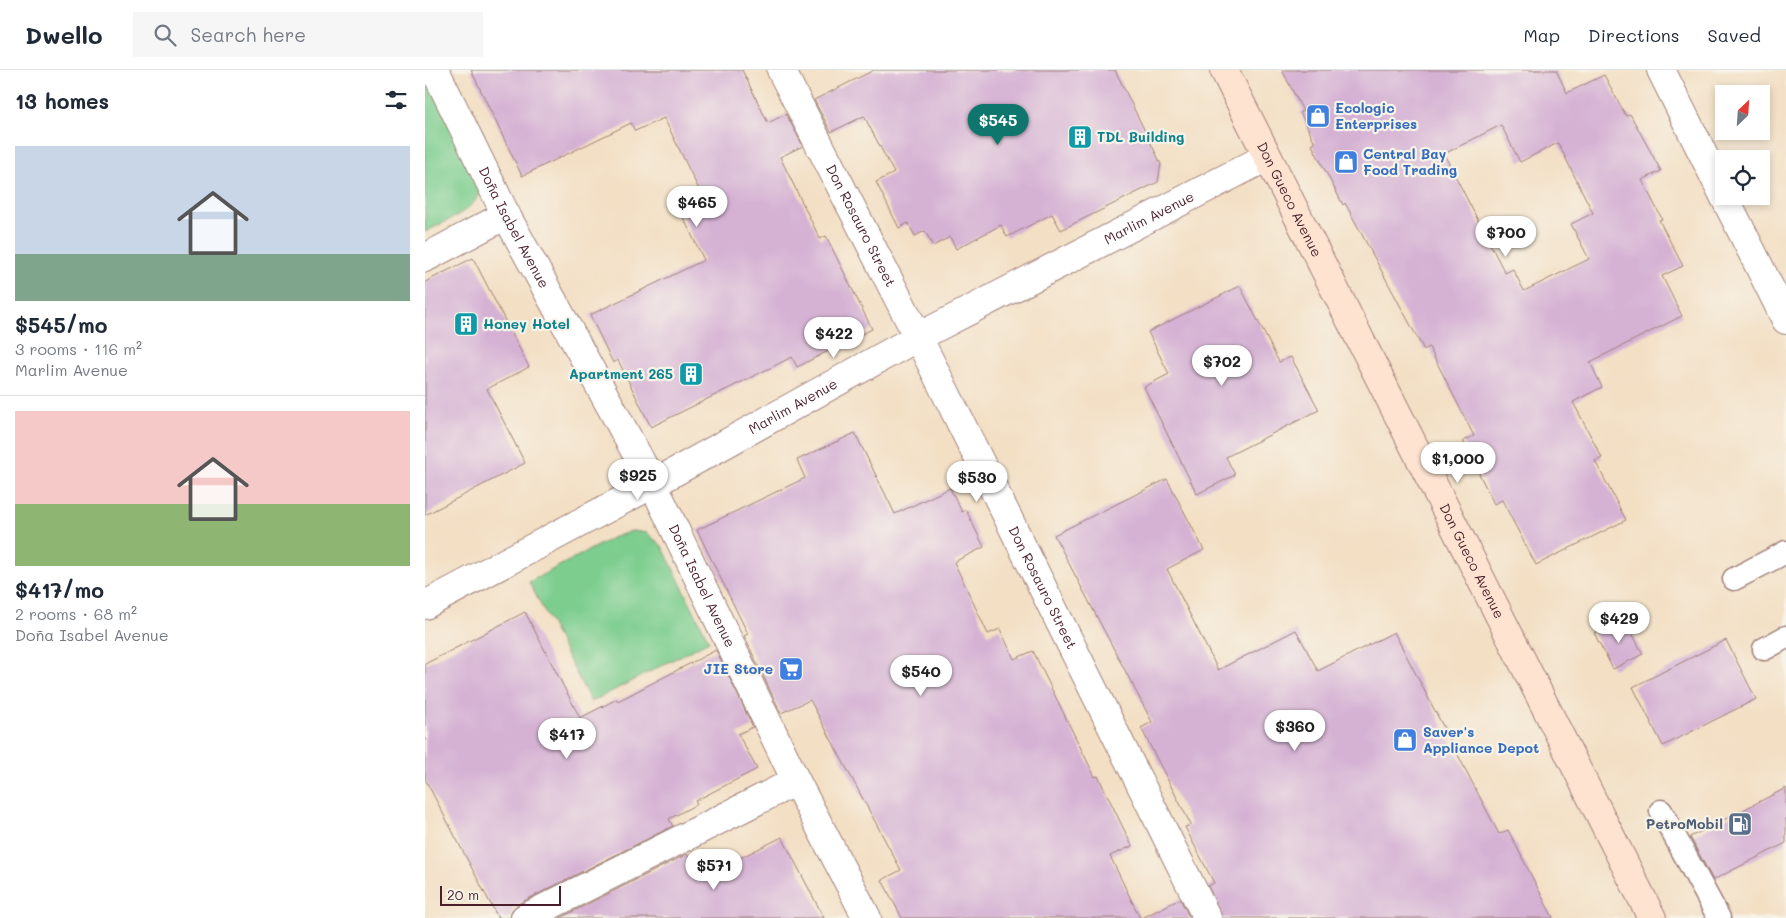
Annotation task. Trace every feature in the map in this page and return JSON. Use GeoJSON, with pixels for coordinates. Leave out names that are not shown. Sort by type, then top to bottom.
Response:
{"type":"FeatureCollection","features":[{"type":"Feature","properties":{"kind":"main road","name":"Don Gueco Avenue"},"geometry":{"type":"LineString","coordinates":[[1224,70],[1652,918]]}},
{"type":"Feature","properties":{"kind":"street","name":"Doña Isabel Avenue"},"geometry":{"type":"LineString","coordinates":[[435,70],[506,215],[653,484],[796,781],[867,918]]}},
{"type":"Feature","properties":{"kind":"street","name":"Don Rosauro Street"},"geometry":{"type":"LineString","coordinates":[[781,70],[918,337],[1207,918]]}},
{"type":"Feature","properties":{"kind":"street"},"geometry":{"type":"LineString","coordinates":[[1661,70],[1715,178]]}},
{"type":"Feature","properties":{"kind":"street","name":"Marlim Avenue"},"geometry":{"type":"LineString","coordinates":[[425,605],[653,484],[918,337],[1267,157]]}},
{"type":"Feature","properties":{"kind":"street"},"geometry":{"type":"LineString","coordinates":[[1728,205],[1786,320]]}},
{"type":"Feature","properties":{"kind":"street"},"geometry":{"type":"LineString","coordinates":[[425,258],[506,215]]}},
{"type":"Feature","properties":{"kind":"street"},"geometry":{"type":"LineString","coordinates":[[525,918],[796,781]]}},
{"type":"Feature","properties":{"kind":"lane"},"geometry":{"type":"LineString","coordinates":[[1734,579],[1786,552]]}},
{"type":"Feature","properties":{"kind":"lane"},"geometry":{"type":"LineString","coordinates":[[1764,649],[1786,638]]}},
{"type":"Feature","properties":{"kind":"lane"},"geometry":{"type":"LineString","coordinates":[[1661,811],[1719,918]]}},
{"type":"Feature","properties":{"kind":"green space"},"geometry":{"type":"Polygon","coordinates":[[[425,74],[482,190],[472,205],[450,220],[425,232],[425,74]]]}},
{"type":"Feature","properties":{"kind":"green space"},"geometry":{"type":"Polygon","coordinates":[[[632,531],[647,533],[662,546],[709,641],[591,702],[529,582],[612,538],[632,531]]]}},
{"type":"Feature","properties":{"kind":"building"},"geometry":{"type":"Polygon","coordinates":[[[471,70],[742,70],[768,123],[786,114],[803,146],[780,157],[820,239],[826,236],[872,329],[797,367],[792,357],[651,427],[618,360],[613,363],[590,315],[704,260],[680,211],[704,200],[664,118],[635,131],[631,123],[522,176],[471,70]]]}},
{"type":"Feature","properties":{"kind":"building"},"geometry":{"type":"Polygon","coordinates":[[[874,70],[1115,70],[1161,164],[1158,182],[1061,230],[1052,214],[1007,237],[1001,225],[956,249],[950,237],[933,246],[925,231],[915,236],[908,223],[899,228],[876,182],[894,173],[864,116],[831,132],[814,100],[874,70]]]}},
{"type":"Feature","properties":{"kind":"building"},"geometry":{"type":"Polygon","coordinates":[[[1282,70],[1556,70],[1567,93],[1604,75],[1626,116],[1630,114],[1661,171],[1642,180],[1662,219],[1659,220],[1683,266],[1662,276],[1682,316],[1590,362],[1602,387],[1573,402],[1602,458],[1595,461],[1626,520],[1536,565],[1502,500],[1494,504],[1463,441],[1474,436],[1429,347],[1424,350],[1345,203],[1343,205],[1312,145],[1315,143],[1300,112],[1303,111],[1282,70]],[[1501,125],[1444,154],[1505,273],[1513,269],[1524,291],[1589,259],[1571,224],[1593,213],[1558,143],[1520,162],[1501,125]]]}},
{"type":"Feature","properties":{"kind":"building"},"geometry":{"type":"Polygon","coordinates":[[[473,258],[529,367],[487,389],[525,463],[425,515],[425,282],[473,258]]]}},
{"type":"Feature","properties":{"kind":"building"},"geometry":{"type":"Polygon","coordinates":[[[1240,286],[1279,362],[1291,357],[1319,410],[1226,457],[1235,475],[1197,494],[1144,387],[1169,374],[1148,332],[1240,286]]]}},
{"type":"Feature","properties":{"kind":"building"},"geometry":{"type":"Polygon","coordinates":[[[855,433],[895,514],[950,488],[962,512],[966,510],[984,547],[954,562],[988,634],[1000,629],[1014,659],[1033,651],[1095,777],[1098,776],[1132,846],[1110,856],[1140,918],[902,918],[882,880],[901,870],[810,700],[781,713],[744,636],[748,634],[697,530],[805,478],[797,460],[855,433]]]}},
{"type":"Feature","properties":{"kind":"building"},"geometry":{"type":"Polygon","coordinates":[[[1167,479],[1204,550],[1167,569],[1218,670],[1296,630],[1318,671],[1394,632],[1499,834],[1508,830],[1553,918],[1222,918],[1208,886],[1214,883],[1185,827],[1191,825],[1141,728],[1152,722],[1054,535],[1167,479]]]}},
{"type":"Feature","properties":{"kind":"building"},"geometry":{"type":"Polygon","coordinates":[[[525,612],[580,718],[617,699],[618,701],[716,650],[753,727],[738,734],[757,769],[695,801],[697,804],[669,819],[673,826],[518,904],[512,910],[510,918],[498,918],[425,779],[425,664],[525,612]]]}},
{"type":"Feature","properties":{"kind":"building"},"geometry":{"type":"Polygon","coordinates":[[[1624,618],[1643,654],[1613,669],[1594,633],[1624,618]]]}},
{"type":"Feature","properties":{"kind":"building"},"geometry":{"type":"Polygon","coordinates":[[[1726,640],[1756,699],[1663,746],[1633,687],[1726,640]]]}},
{"type":"Feature","properties":{"kind":"building"},"geometry":{"type":"Polygon","coordinates":[[[1786,788],[1786,843],[1713,880],[1690,837],[1786,788]]]}},
{"type":"Feature","properties":{"kind":"building"},"geometry":{"type":"Polygon","coordinates":[[[782,837],[824,918],[560,918],[687,854],[700,878],[782,837]]]}},
{"type":"Feature","properties":{"kind":"building"},"geometry":{"type":"Polygon","coordinates":[[[1180,899],[1190,918],[1142,918],[1180,899]]]}},
{"type":"Feature","properties":{"kind":"place","name":"Ecologic Enterprises"},"geometry":{"type":"Point","coordinates":[1318,116]}},
{"type":"Feature","properties":{"kind":"place","name":"TDL Building"},"geometry":{"type":"Point","coordinates":[1080,137]}},
{"type":"Feature","properties":{"kind":"place","name":"Central Bay Food Trading"},"geometry":{"type":"Point","coordinates":[1346,162]}},
{"type":"Feature","properties":{"kind":"place","name":"Honey Hotel"},"geometry":{"type":"Point","coordinates":[466,324]}},
{"type":"Feature","properties":{"kind":"place","name":"Apartment 265"},"geometry":{"type":"Point","coordinates":[691,374]}},
{"type":"Feature","properties":{"kind":"place","name":"JIE Store"},"geometry":{"type":"Point","coordinates":[791,669]}},
{"type":"Feature","properties":{"kind":"place","name":"Saver's Appliance Depot"},"geometry":{"type":"Point","coordinates":[1405,740]}},
{"type":"Feature","properties":{"kind":"place","name":"PetroMobil"},"geometry":{"type":"Point","coordinates":[1740,824]}}]}
